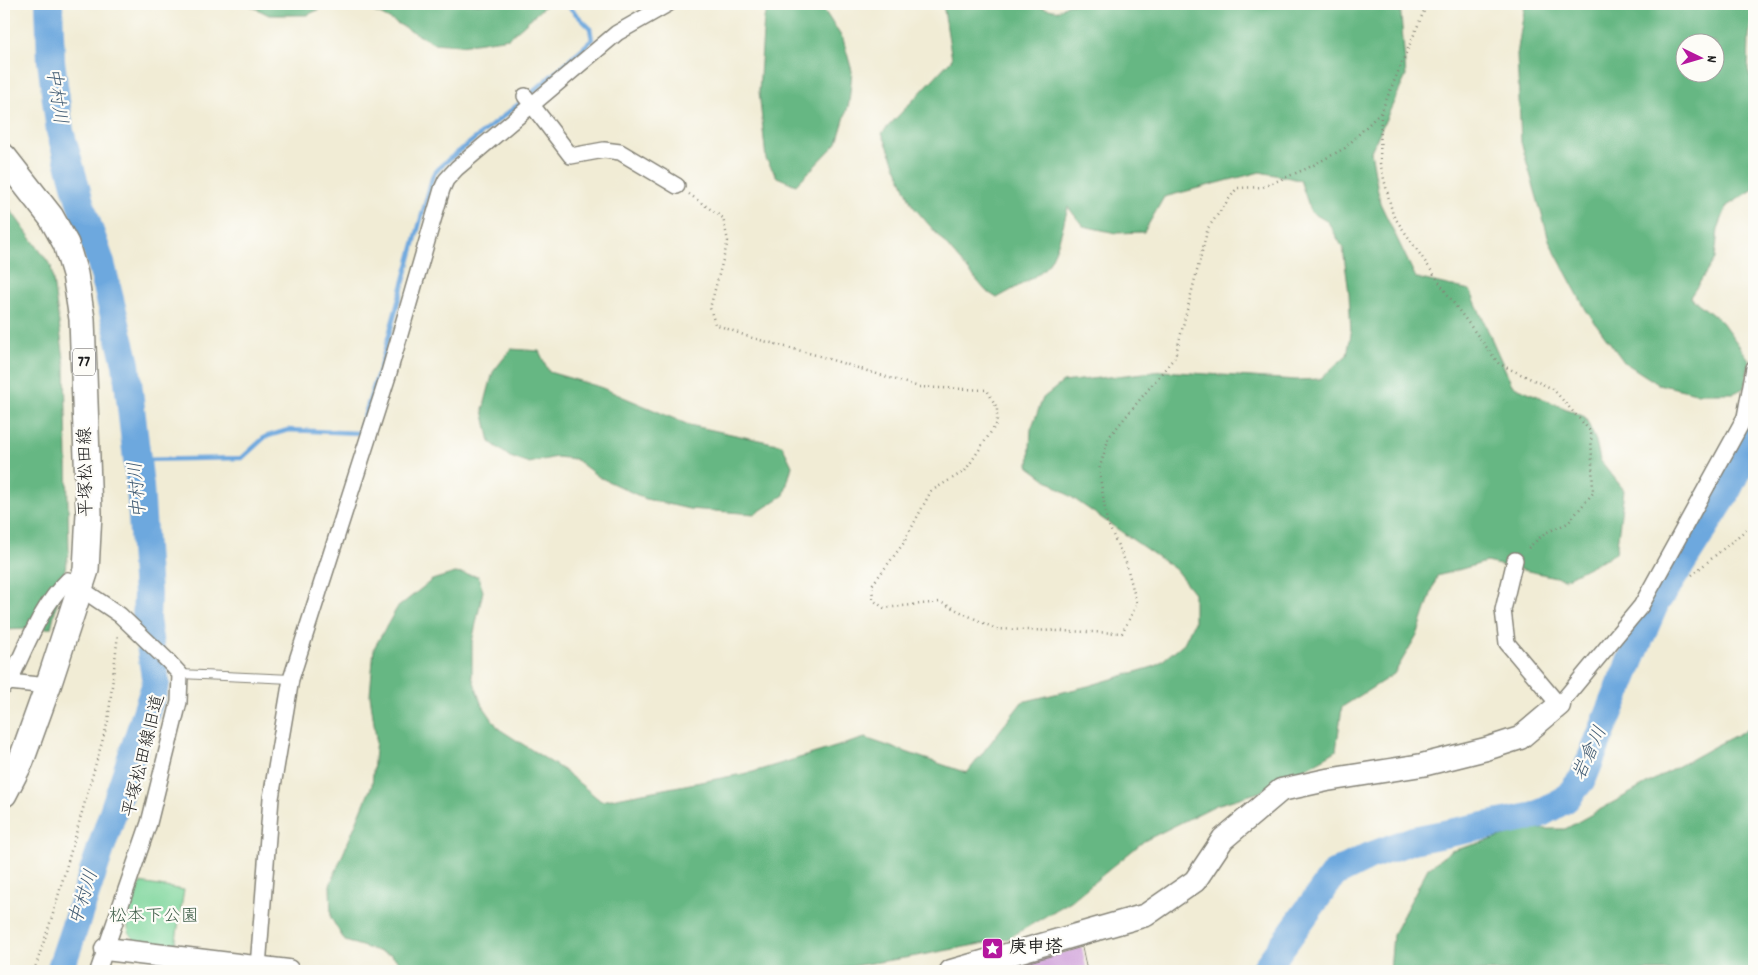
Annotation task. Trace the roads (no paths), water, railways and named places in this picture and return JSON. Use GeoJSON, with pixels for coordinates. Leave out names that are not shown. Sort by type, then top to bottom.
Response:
{"type":"FeatureCollection","features":[{"type":"Feature","properties":{"kind":"main road","name":"平塚松田線"},"geometry":{"type":"LineString","coordinates":[[4,157],[51,217],[66,244],[75,274],[82,319],[89,514],[86,570],[21,761],[4,794]]}},
{"type":"Feature","properties":{"kind":"street"},"geometry":{"type":"LineString","coordinates":[[258,968],[271,798],[291,679],[388,376],[446,180],[528,101],[617,33],[668,4]]}},
{"type":"Feature","properties":{"kind":"street"},"geometry":{"type":"LineString","coordinates":[[528,101],[571,156],[604,150],[620,152],[677,186]]}},
{"type":"Feature","properties":{"kind":"street"},"geometry":{"type":"LineString","coordinates":[[951,971],[1146,915],[1195,881],[1223,839],[1281,790],[1422,764],[1486,749],[1520,738],[1559,705],[1641,606],[1745,418],[1754,368]]}},
{"type":"Feature","properties":{"kind":"street"},"geometry":{"type":"LineString","coordinates":[[1515,560],[1503,610],[1507,643],[1559,705]]}},
{"type":"Feature","properties":{"kind":"street"},"geometry":{"type":"LineString","coordinates":[[48,686],[7,685],[44,611],[56,592],[68,580],[80,589]]}},
{"type":"Feature","properties":{"kind":"street","name":"平塚松田線旧道"},"geometry":{"type":"LineString","coordinates":[[80,589],[124,618],[180,674],[179,702],[149,823],[98,971]]}},
{"type":"Feature","properties":{"kind":"street"},"geometry":{"type":"LineString","coordinates":[[106,949],[288,971]]}},
{"type":"Feature","properties":{"kind":"lane"},"geometry":{"type":"LineString","coordinates":[[180,674],[291,679]]}},
{"type":"Feature","properties":{"kind":"waterway","name":"中村川"},"geometry":{"type":"LineString","coordinates":[[49,4],[51,61],[60,131],[82,209],[101,263],[126,364],[140,486],[147,594],[146,620],[156,683],[60,971]]}},
{"type":"Feature","properties":{"kind":"waterway"},"geometry":{"type":"LineString","coordinates":[[137,460],[242,458],[265,437],[288,430],[359,433],[381,364],[433,175],[443,164],[525,99],[592,40],[590,28],[566,4]]}},
{"type":"Feature","properties":{"kind":"waterway","name":"岩倉川"},"geometry":{"type":"LineString","coordinates":[[1264,971],[1334,874],[1370,856],[1413,840],[1536,816],[1566,799],[1583,778],[1656,602],[1725,495],[1754,436]]}},
{"type":"Feature","properties":{"kind":"place","name":"庚申塔"},"geometry":{"type":"Point","coordinates":[993,948]}},
{"type":"Feature","properties":{"kind":"park label","name":"松本下公園"},"geometry":{"type":"Point","coordinates":[154,917]}}]}
